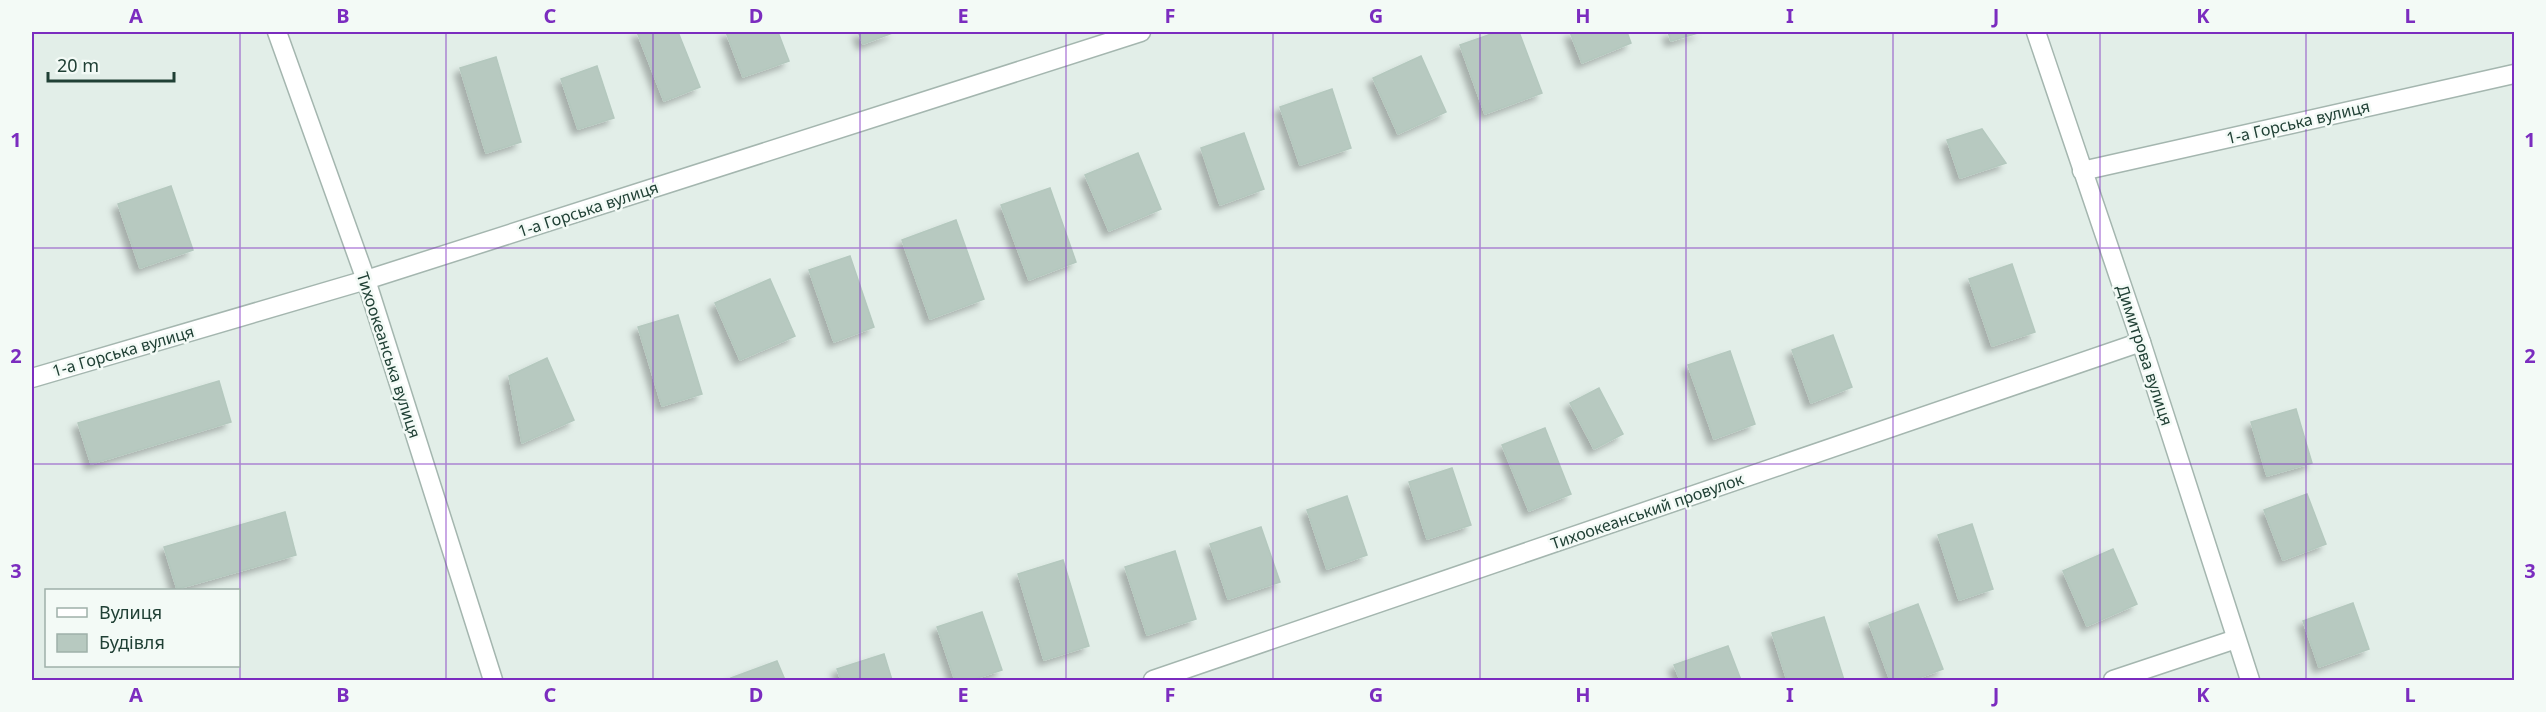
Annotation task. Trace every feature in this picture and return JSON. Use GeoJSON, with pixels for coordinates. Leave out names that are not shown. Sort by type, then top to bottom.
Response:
{"type":"FeatureCollection","features":[{"type":"Feature","properties":{"kind":"street","name":"Тихоокеанська вулиця"},"geometry":{"type":"LineString","coordinates":[[277,32],[366,280],[493,681]]}},
{"type":"Feature","properties":{"kind":"street","name":"1-а Горська вулиця"},"geometry":{"type":"LineString","coordinates":[[32,378],[366,280],[1141,32]]}},
{"type":"Feature","properties":{"kind":"street","name":"Димитрова вулиця"},"geometry":{"type":"LineString","coordinates":[[2036,32],[2142,342],[2250,681]]}},
{"type":"Feature","properties":{"kind":"street","name":"1-а Горська вулиця"},"geometry":{"type":"LineString","coordinates":[[2082,171],[2514,74]]}},
{"type":"Feature","properties":{"kind":"street","name":"Тихоокеанський провулок"},"geometry":{"type":"LineString","coordinates":[[1153,681],[2142,342]]}},
{"type":"Feature","properties":{"kind":"street"},"geometry":{"type":"LineString","coordinates":[[2113,681],[2236,639]]}},
{"type":"Feature","properties":{"kind":"building"},"geometry":{"type":"Polygon","coordinates":[[[637,32],[678,32],[700,87],[664,101],[637,32]]]}},
{"type":"Feature","properties":{"kind":"building"},"geometry":{"type":"Polygon","coordinates":[[[726,32],[778,32],[789,61],[743,77],[726,32]]]}},
{"type":"Feature","properties":{"kind":"building"},"geometry":{"type":"Polygon","coordinates":[[[858,32],[895,32],[863,44],[858,32]]]}},
{"type":"Feature","properties":{"kind":"building"},"geometry":{"type":"Polygon","coordinates":[[[1497,32],[1519,32],[1542,93],[1485,114],[1460,45],[1497,32]]]}},
{"type":"Feature","properties":{"kind":"building"},"geometry":{"type":"Polygon","coordinates":[[[1570,32],[1627,32],[1631,43],[1582,63],[1570,32]]]}},
{"type":"Feature","properties":{"kind":"building"},"geometry":{"type":"Polygon","coordinates":[[[1668,32],[1701,32],[1671,41],[1668,32]]]}},
{"type":"Feature","properties":{"kind":"building"},"geometry":{"type":"Polygon","coordinates":[[[1421,56],[1446,112],[1398,134],[1373,78],[1421,56]]]}},
{"type":"Feature","properties":{"kind":"building"},"geometry":{"type":"Polygon","coordinates":[[[496,57],[521,142],[486,153],[460,68],[496,57]]]}},
{"type":"Feature","properties":{"kind":"building"},"geometry":{"type":"Polygon","coordinates":[[[597,66],[614,118],[578,129],[561,79],[597,66]]]}},
{"type":"Feature","properties":{"kind":"building"},"geometry":{"type":"Polygon","coordinates":[[[1332,89],[1351,148],[1300,165],[1280,107],[1332,89]]]}},
{"type":"Feature","properties":{"kind":"building"},"geometry":{"type":"Polygon","coordinates":[[[1982,129],[2006,163],[1960,178],[1947,140],[1982,129]]]}},
{"type":"Feature","properties":{"kind":"building"},"geometry":{"type":"Polygon","coordinates":[[[1244,133],[1264,189],[1220,205],[1201,148],[1244,133]]]}},
{"type":"Feature","properties":{"kind":"building"},"geometry":{"type":"Polygon","coordinates":[[[1138,153],[1161,209],[1109,231],[1085,175],[1138,153]]]}},
{"type":"Feature","properties":{"kind":"building"},"geometry":{"type":"Polygon","coordinates":[[[171,186],[193,250],[140,268],[118,204],[171,186]]]}},
{"type":"Feature","properties":{"kind":"building"},"geometry":{"type":"Polygon","coordinates":[[[1050,188],[1076,262],[1029,280],[1001,205],[1050,188]]]}},
{"type":"Feature","properties":{"kind":"building"},"geometry":{"type":"Polygon","coordinates":[[[956,220],[984,299],[930,319],[902,240],[956,220]]]}},
{"type":"Feature","properties":{"kind":"building"},"geometry":{"type":"Polygon","coordinates":[[[850,256],[874,327],[834,342],[809,270],[850,256]]]}},
{"type":"Feature","properties":{"kind":"building"},"geometry":{"type":"Polygon","coordinates":[[[2012,264],[2035,332],[1992,346],[1969,279],[2012,264]]]}},
{"type":"Feature","properties":{"kind":"building"},"geometry":{"type":"Polygon","coordinates":[[[770,279],[795,336],[740,360],[715,303],[770,279]]]}},
{"type":"Feature","properties":{"kind":"building"},"geometry":{"type":"Polygon","coordinates":[[[678,315],[702,394],[662,406],[638,327],[678,315]]]}},
{"type":"Feature","properties":{"kind":"building"},"geometry":{"type":"Polygon","coordinates":[[[1833,335],[1852,387],[1811,403],[1792,350],[1833,335]]]}},
{"type":"Feature","properties":{"kind":"building"},"geometry":{"type":"Polygon","coordinates":[[[1730,351],[1755,424],[1714,439],[1688,365],[1730,351]]]}},
{"type":"Feature","properties":{"kind":"building"},"geometry":{"type":"Polygon","coordinates":[[[547,358],[574,420],[522,443],[509,376],[547,358]]]}},
{"type":"Feature","properties":{"kind":"building"},"geometry":{"type":"Polygon","coordinates":[[[219,381],[231,422],[91,464],[78,423],[219,381]]]}},
{"type":"Feature","properties":{"kind":"building"},"geometry":{"type":"Polygon","coordinates":[[[1599,388],[1623,434],[1594,449],[1570,403],[1599,388]]]}},
{"type":"Feature","properties":{"kind":"building"},"geometry":{"type":"Polygon","coordinates":[[[2296,409],[2312,463],[2267,476],[2251,422],[2296,409]]]}},
{"type":"Feature","properties":{"kind":"building"},"geometry":{"type":"Polygon","coordinates":[[[1545,428],[1571,494],[1529,511],[1502,445],[1545,428]]]}},
{"type":"Feature","properties":{"kind":"building"},"geometry":{"type":"Polygon","coordinates":[[[1452,468],[1471,525],[1427,539],[1409,482],[1452,468]]]}},
{"type":"Feature","properties":{"kind":"building"},"geometry":{"type":"Polygon","coordinates":[[[2307,494],[2326,544],[2283,560],[2264,510],[2307,494]]]}},
{"type":"Feature","properties":{"kind":"building"},"geometry":{"type":"Polygon","coordinates":[[[1347,496],[1367,555],[1327,569],[1307,510],[1347,496]]]}},
{"type":"Feature","properties":{"kind":"building"},"geometry":{"type":"Polygon","coordinates":[[[285,512],[296,555],[177,589],[164,547],[285,512]]]}},
{"type":"Feature","properties":{"kind":"building"},"geometry":{"type":"Polygon","coordinates":[[[1972,524],[1993,589],[1959,600],[1938,535],[1972,524]]]}},
{"type":"Feature","properties":{"kind":"building"},"geometry":{"type":"Polygon","coordinates":[[[1261,527],[1280,582],[1228,599],[1210,544],[1261,527]]]}},
{"type":"Feature","properties":{"kind":"building"},"geometry":{"type":"Polygon","coordinates":[[[2113,549],[2137,604],[2087,626],[2063,571],[2113,549]]]}},
{"type":"Feature","properties":{"kind":"building"},"geometry":{"type":"Polygon","coordinates":[[[1175,551],[1196,619],[1147,635],[1125,567],[1175,551]]]}},
{"type":"Feature","properties":{"kind":"building"},"geometry":{"type":"Polygon","coordinates":[[[1063,560],[1089,646],[1044,660],[1018,574],[1063,560]]]}},
{"type":"Feature","properties":{"kind":"building"},"geometry":{"type":"Polygon","coordinates":[[[2353,603],[2369,649],[2319,667],[2303,621],[2353,603]]]}},
{"type":"Feature","properties":{"kind":"building"},"geometry":{"type":"Polygon","coordinates":[[[1918,604],[1943,669],[1913,680],[1890,680],[1869,623],[1918,604]]]}},
{"type":"Feature","properties":{"kind":"building"},"geometry":{"type":"Polygon","coordinates":[[[982,612],[1002,670],[971,680],[955,680],[937,627],[982,612]]]}},
{"type":"Feature","properties":{"kind":"building"},"geometry":{"type":"Polygon","coordinates":[[[1824,617],[1844,680],[1787,680],[1772,633],[1824,617]]]}},
{"type":"Feature","properties":{"kind":"building"},"geometry":{"type":"Polygon","coordinates":[[[1728,646],[1741,680],[1680,680],[1674,665],[1728,646]]]}},
{"type":"Feature","properties":{"kind":"building"},"geometry":{"type":"Polygon","coordinates":[[[884,654],[892,680],[841,680],[837,669],[884,654]]]}},
{"type":"Feature","properties":{"kind":"building"},"geometry":{"type":"Polygon","coordinates":[[[777,661],[785,680],[732,680],[731,678],[777,661]]]}}]}
